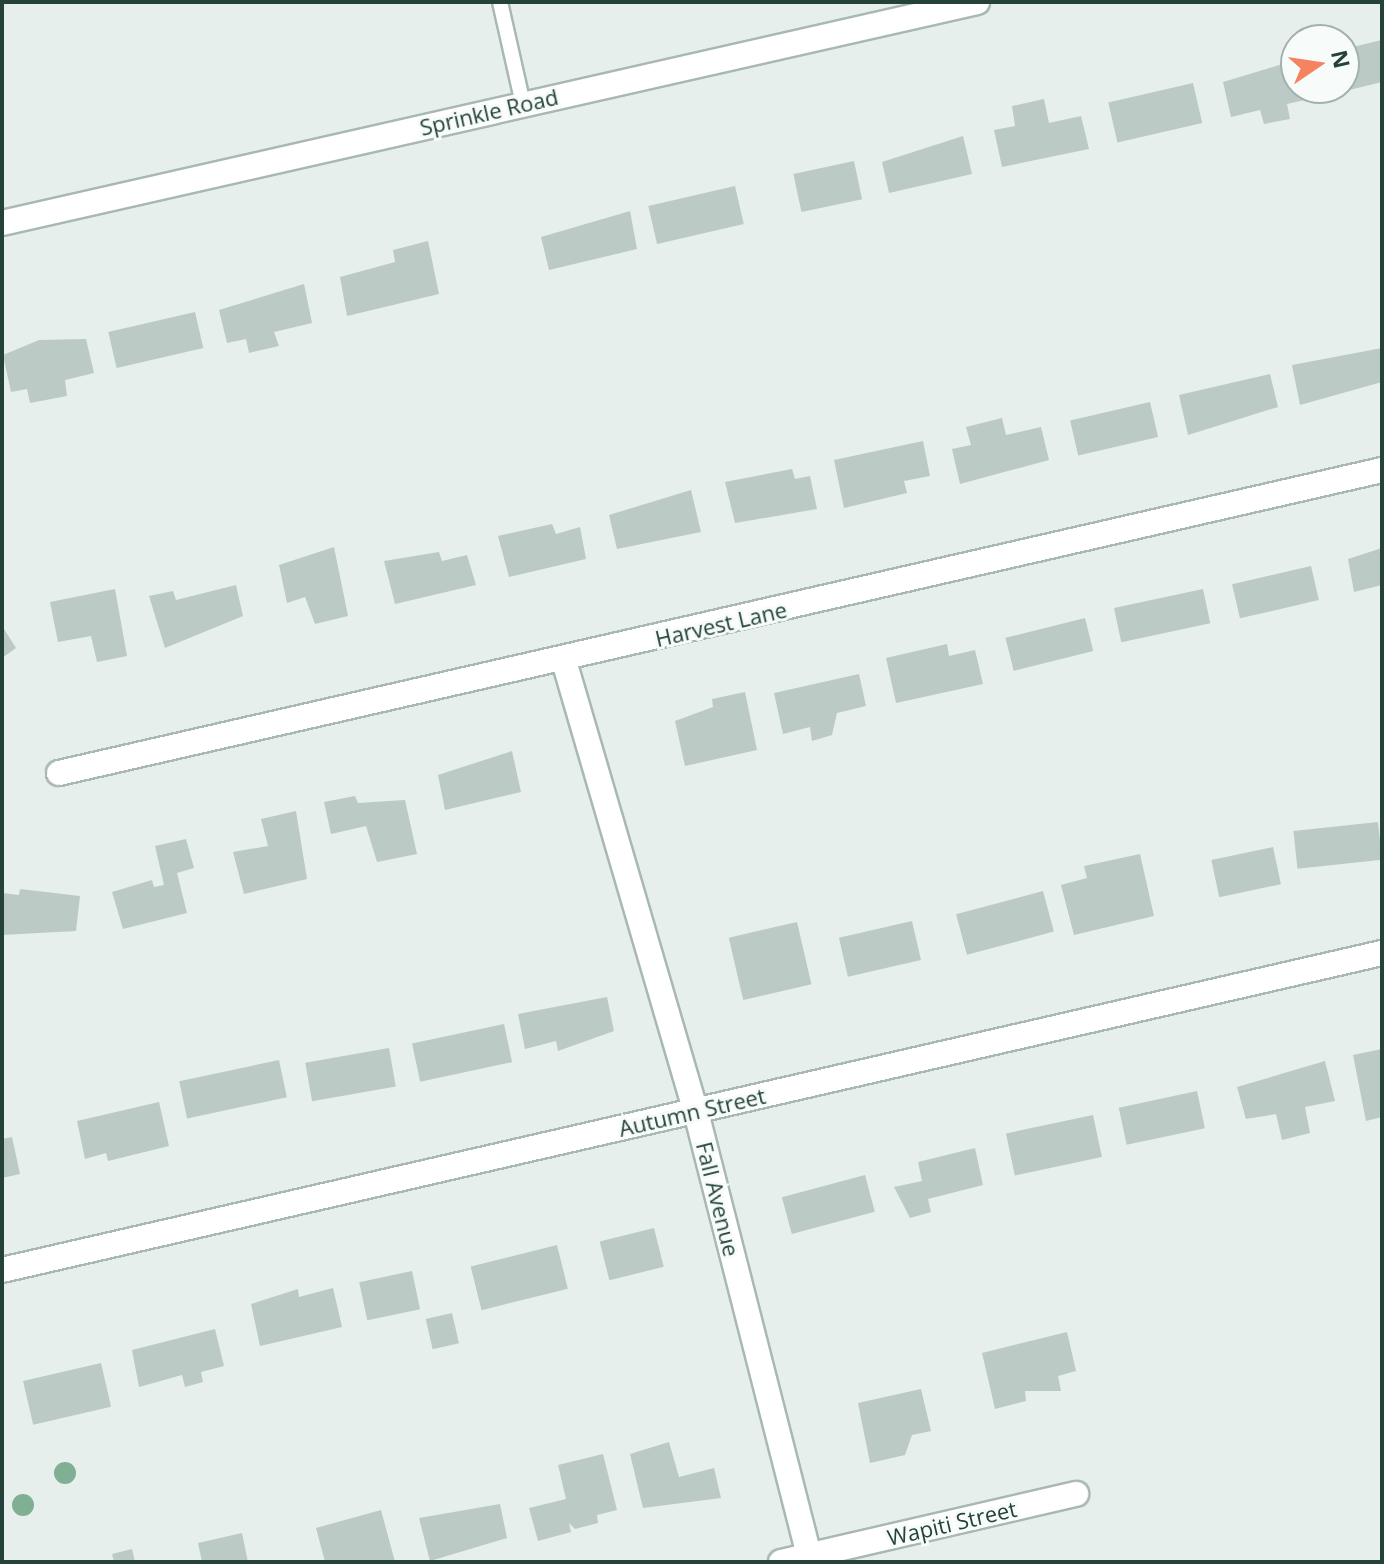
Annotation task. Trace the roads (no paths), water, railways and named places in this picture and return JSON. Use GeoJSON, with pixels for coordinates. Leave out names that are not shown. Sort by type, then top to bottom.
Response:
{"type":"FeatureCollection","features":[{"type":"Feature","properties":{"kind":"street","name":"Sprinkle Road"},"geometry":{"type":"LineString","coordinates":[[2,223],[523,104],[889,12],[977,2]]}},
{"type":"Feature","properties":{"kind":"street","name":"Harvest Lane"},"geometry":{"type":"LineString","coordinates":[[59,773],[564,661],[1382,470]]}},
{"type":"Feature","properties":{"kind":"street","name":"Fall Avenue"},"geometry":{"type":"LineString","coordinates":[[564,661],[696,1112],[809,1556]]}},
{"type":"Feature","properties":{"kind":"street","name":"Autumn Street"},"geometry":{"type":"LineString","coordinates":[[2,1270],[1382,953]]}},
{"type":"Feature","properties":{"kind":"street","name":"Wapiti Street"},"geometry":{"type":"LineString","coordinates":[[781,1562],[1076,1494]]}},
{"type":"Feature","properties":{"kind":"lane"},"geometry":{"type":"LineString","coordinates":[[500,2],[523,104]]}}]}
